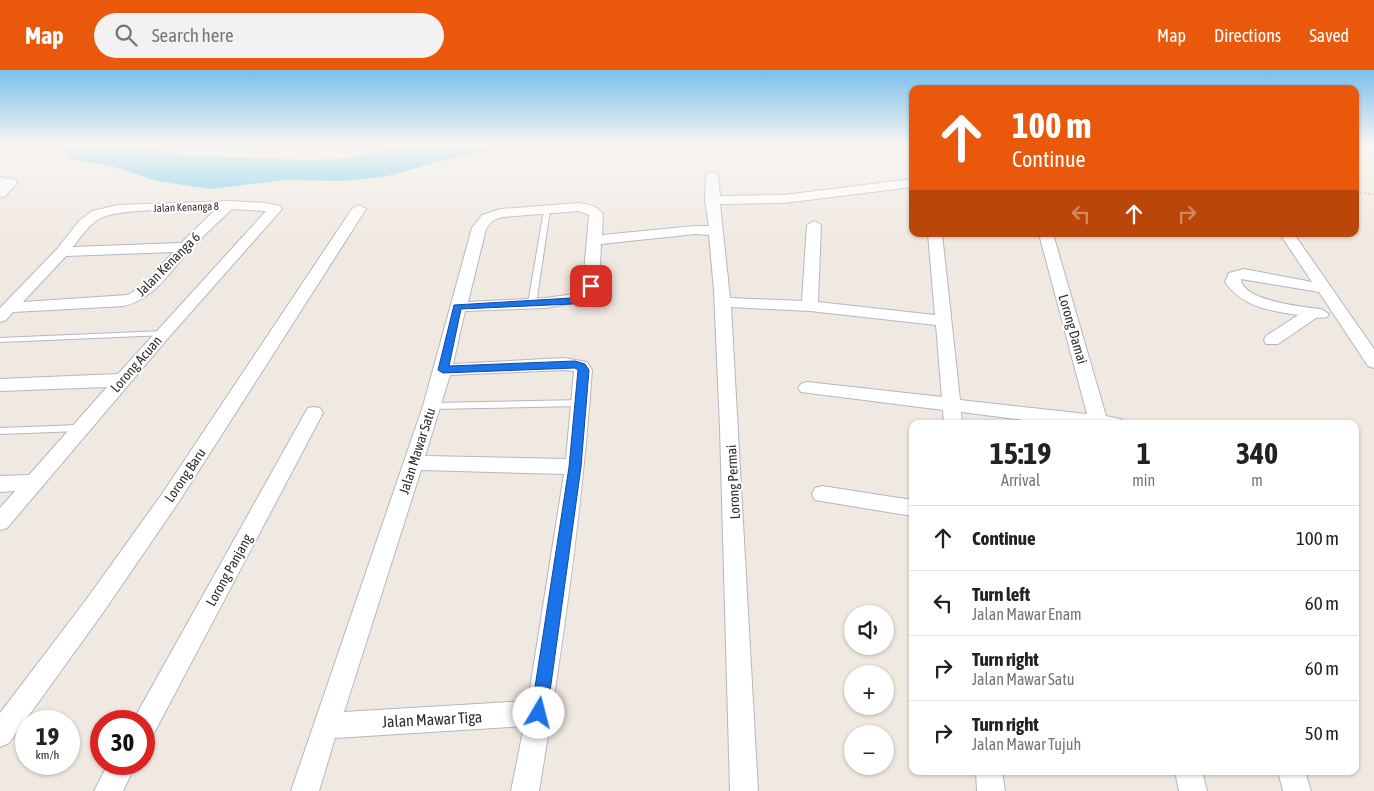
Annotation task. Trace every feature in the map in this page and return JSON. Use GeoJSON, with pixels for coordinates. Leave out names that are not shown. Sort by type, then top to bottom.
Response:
{"type":"FeatureCollection","features":[{"type":"Feature","properties":{"kind":"street","name":"Lorong Permai"},"geometry":{"type":"LineString","coordinates":[[712,178],[712,200],[723,302],[737,560],[744,791]]}},
{"type":"Feature","properties":{"kind":"street"},"geometry":{"type":"LineString","coordinates":[[0,181],[11,183],[0,193]]}},
{"type":"Feature","properties":{"kind":"street"},"geometry":{"type":"LineString","coordinates":[[712,200],[784,199],[909,182]]}},
{"type":"Feature","properties":{"kind":"street","name":"Jalan Kenanga 8"},"geometry":{"type":"LineString","coordinates":[[97,214],[118,209],[229,205],[266,207],[276,210]]}},
{"type":"Feature","properties":{"kind":"street","name":"Jalan Kenanga 6"},"geometry":{"type":"LineString","coordinates":[[4,313],[130,300],[150,287],[185,248],[229,205]]}},
{"type":"Feature","properties":{"kind":"street","name":"Jalan Mawar Satu"},"geometry":{"type":"LineString","coordinates":[[305,791],[432,406],[443,370],[457,307],[482,222],[500,213],[587,208],[596,214],[596,240]]}},
{"type":"Feature","properties":{"kind":"street","name":"Lorong Baru"},"geometry":{"type":"LineString","coordinates":[[0,734],[94,607],[182,480],[359,209]]}},
{"type":"Feature","properties":{"kind":"street","name":"Lorong Acuan"},"geometry":{"type":"LineString","coordinates":[[0,522],[79,428],[163,333],[276,210]]}},
{"type":"Feature","properties":{"kind":"street"},"geometry":{"type":"LineString","coordinates":[[4,313],[62,252],[84,224],[97,214]]}},
{"type":"Feature","properties":{"kind":"street"},"geometry":{"type":"LineString","coordinates":[[810,306],[814,225]]}},
{"type":"Feature","properties":{"kind":"street"},"geometry":{"type":"LineString","coordinates":[[457,307],[532,304],[580,298],[591,286],[596,240],[695,230],[715,231]]}},
{"type":"Feature","properties":{"kind":"street"},"geometry":{"type":"LineString","coordinates":[[936,237],[942,321],[953,420]]}},
{"type":"Feature","properties":{"kind":"street","name":"Lorong Damai"},"geometry":{"type":"LineString","coordinates":[[1047,237],[1103,420]]}},
{"type":"Feature","properties":{"kind":"street"},"geometry":{"type":"LineString","coordinates":[[1289,237],[1374,362]]}},
{"type":"Feature","properties":{"kind":"street"},"geometry":{"type":"LineString","coordinates":[[62,252],[185,248]]}},
{"type":"Feature","properties":{"kind":"street"},"geometry":{"type":"LineString","coordinates":[[1325,289],[1244,273],[1234,276],[1233,282],[1238,288],[1260,302],[1313,313],[1344,317]]}},
{"type":"Feature","properties":{"kind":"street"},"geometry":{"type":"LineString","coordinates":[[723,302],[810,306],[942,321]]}},
{"type":"Feature","properties":{"kind":"street"},"geometry":{"type":"LineString","coordinates":[[1272,340],[1313,313]]}},
{"type":"Feature","properties":{"kind":"street"},"geometry":{"type":"LineString","coordinates":[[443,370],[575,364],[581,366],[584,370],[575,467],[539,713],[525,791]]}},
{"type":"Feature","properties":{"kind":"street"},"geometry":{"type":"LineString","coordinates":[[0,385],[122,380]]}},
{"type":"Feature","properties":{"kind":"street"},"geometry":{"type":"LineString","coordinates":[[807,388],[1080,420]]}},
{"type":"Feature","properties":{"kind":"street","name":"Lorong Panjang"},"geometry":{"type":"LineString","coordinates":[[153,710],[314,413]]}},
{"type":"Feature","properties":{"kind":"street"},"geometry":{"type":"LineString","coordinates":[[414,463],[575,467]]}},
{"type":"Feature","properties":{"kind":"street"},"geometry":{"type":"LineString","coordinates":[[0,484],[34,482]]}},
{"type":"Feature","properties":{"kind":"street"},"geometry":{"type":"LineString","coordinates":[[822,494],[909,508]]}},
{"type":"Feature","properties":{"kind":"street","name":"Jalan Mawar Tiga"},"geometry":{"type":"LineString","coordinates":[[325,726],[539,713]]}},
{"type":"Feature","properties":{"kind":"street"},"geometry":{"type":"LineString","coordinates":[[108,791],[117,775]]}},
{"type":"Feature","properties":{"kind":"street"},"geometry":{"type":"LineString","coordinates":[[989,775],[991,791]]}},
{"type":"Feature","properties":{"kind":"street"},"geometry":{"type":"LineString","coordinates":[[1189,775],[1193,791]]}},
{"type":"Feature","properties":{"kind":"street"},"geometry":{"type":"LineString","coordinates":[[1292,775],[1297,791]]}},
{"type":"Feature","properties":{"kind":"lane"},"geometry":{"type":"LineString","coordinates":[[532,304],[547,210]]}},
{"type":"Feature","properties":{"kind":"lane"},"geometry":{"type":"LineString","coordinates":[[0,340],[163,333]]}},
{"type":"Feature","properties":{"kind":"lane"},"geometry":{"type":"LineString","coordinates":[[432,406],[581,403]]}},
{"type":"Feature","properties":{"kind":"lane"},"geometry":{"type":"LineString","coordinates":[[0,431],[79,428]]}},
{"type":"Feature","properties":{"kind":"path"},"geometry":{"type":"LineString","coordinates":[[1359,192],[1374,194]]}},
{"type":"Feature","properties":{"kind":"water"},"geometry":{"type":"Polygon","coordinates":[[[147,178],[377,178],[341,181],[285,180],[210,189],[147,178]]]}},
{"type":"Feature","properties":{"kind":"route"},"geometry":{"type":"LineString","coordinates":[[539,713],[575,467],[584,370],[581,366],[575,364],[443,370],[457,307],[572,301],[580,298],[591,286]]}}]}
